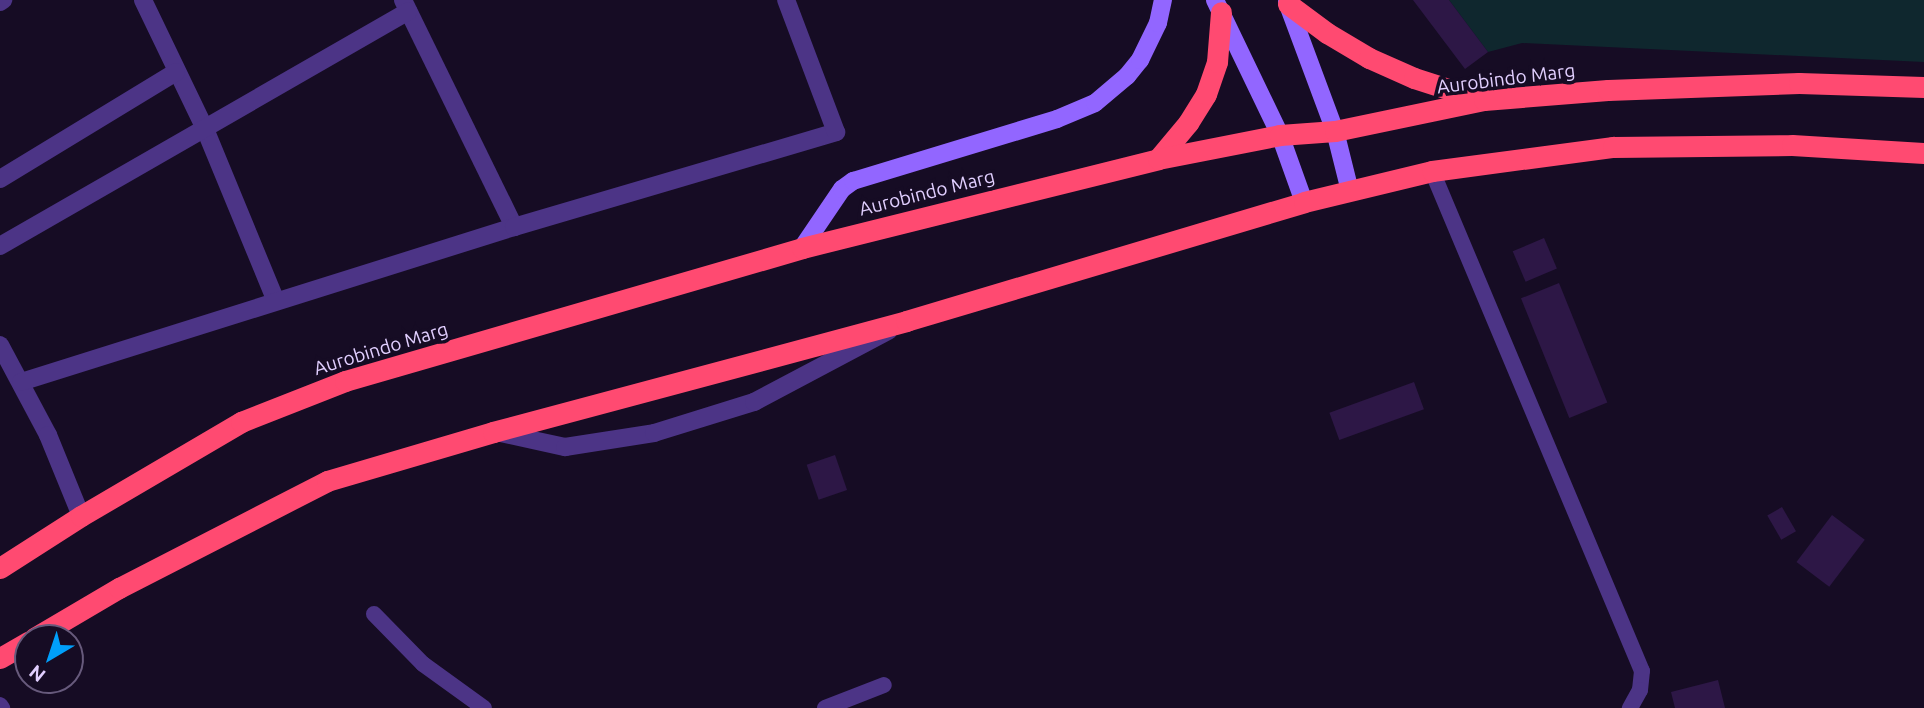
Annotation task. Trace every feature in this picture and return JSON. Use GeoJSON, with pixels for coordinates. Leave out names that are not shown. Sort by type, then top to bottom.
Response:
{"type":"FeatureCollection","features":[{"type":"Feature","properties":{"kind":"highway"},"geometry":{"type":"LineString","coordinates":[[1287,2],[1327,33],[1369,58],[1414,78],[1484,100]]}},
{"type":"Feature","properties":{"kind":"highway"},"geometry":{"type":"LineString","coordinates":[[1158,159],[1188,123],[1206,94],[1217,62],[1218,6]]}},
{"type":"Feature","properties":{"kind":"highway","name":"Aurobindo Marg"},"geometry":{"type":"LineString","coordinates":[[0,568],[81,516],[240,422],[345,381],[802,248],[1158,159],[1280,135],[1335,131],[1484,100],[1608,90],[1785,84],[1924,87]]}},
{"type":"Feature","properties":{"kind":"highway"},"geometry":{"type":"LineString","coordinates":[[58,624],[118,588],[327,481],[494,432],[906,321],[1304,202],[1432,171],[1613,147],[1793,145],[1924,153]]}},
{"type":"Feature","properties":{"kind":"main road"},"geometry":{"type":"LineString","coordinates":[[802,248],[842,189],[853,181],[1057,119],[1095,103],[1127,76],[1140,60],[1158,23],[1163,0]]}},
{"type":"Feature","properties":{"kind":"main road"},"geometry":{"type":"LineString","coordinates":[[1287,2],[1335,131],[1350,191]]}},
{"type":"Feature","properties":{"kind":"main road"},"geometry":{"type":"LineString","coordinates":[[1218,6],[1280,135],[1304,202]]}},
{"type":"Feature","properties":{"kind":"street"},"geometry":{"type":"LineString","coordinates":[[143,0],[205,129],[276,301]]}},
{"type":"Feature","properties":{"kind":"street"},"geometry":{"type":"LineString","coordinates":[[21,382],[514,227],[836,132],[786,0]]}},
{"type":"Feature","properties":{"kind":"street"},"geometry":{"type":"LineString","coordinates":[[0,246],[205,129],[405,5],[514,227]]}},
{"type":"Feature","properties":{"kind":"street"},"geometry":{"type":"LineString","coordinates":[[0,179],[176,72]]}},
{"type":"Feature","properties":{"kind":"street"},"geometry":{"type":"LineString","coordinates":[[494,432],[565,447],[653,433],[754,402],[906,321]]}},
{"type":"Feature","properties":{"kind":"street"},"geometry":{"type":"LineString","coordinates":[[0,345],[48,435],[81,516]]}},
{"type":"Feature","properties":{"kind":"lane"},"geometry":{"type":"LineString","coordinates":[[1432,171],[1642,671],[1640,690],[1630,708]]}},
{"type":"Feature","properties":{"kind":"lane"},"geometry":{"type":"LineString","coordinates":[[374,614],[424,664],[484,708]]}},
{"type":"Feature","properties":{"kind":"lane"},"geometry":{"type":"LineString","coordinates":[[825,708],[884,685]]}},
{"type":"Feature","properties":{"kind":"shaded area"},"geometry":{"type":"Polygon","coordinates":[[[1449,0],[1924,0],[1924,62],[1522,43],[1488,52],[1449,0]]]}},
{"type":"Feature","properties":{"kind":"building"},"geometry":{"type":"Polygon","coordinates":[[[1413,0],[1449,0],[1488,52],[1465,69],[1413,0]]]}},
{"type":"Feature","properties":{"kind":"building"},"geometry":{"type":"Polygon","coordinates":[[[1544,238],[1557,268],[1526,282],[1513,251],[1544,238]]]}},
{"type":"Feature","properties":{"kind":"building"},"geometry":{"type":"Polygon","coordinates":[[[1559,283],[1607,403],[1569,418],[1521,298],[1559,283]]]}},
{"type":"Feature","properties":{"kind":"building"},"geometry":{"type":"Polygon","coordinates":[[[1414,382],[1424,409],[1339,440],[1329,413],[1414,382]]]}},
{"type":"Feature","properties":{"kind":"building"},"geometry":{"type":"Polygon","coordinates":[[[835,455],[847,490],[819,500],[807,465],[835,455]]]}},
{"type":"Feature","properties":{"kind":"building"},"geometry":{"type":"Polygon","coordinates":[[[1782,507],[1796,531],[1781,540],[1767,516],[1782,507]]]}},
{"type":"Feature","properties":{"kind":"building"},"geometry":{"type":"Polygon","coordinates":[[[1832,515],[1865,540],[1829,587],[1796,562],[1832,515]]]}},
{"type":"Feature","properties":{"kind":"building"},"geometry":{"type":"Polygon","coordinates":[[[1718,680],[1725,708],[1675,708],[1671,692],[1718,680]]]}}]}
